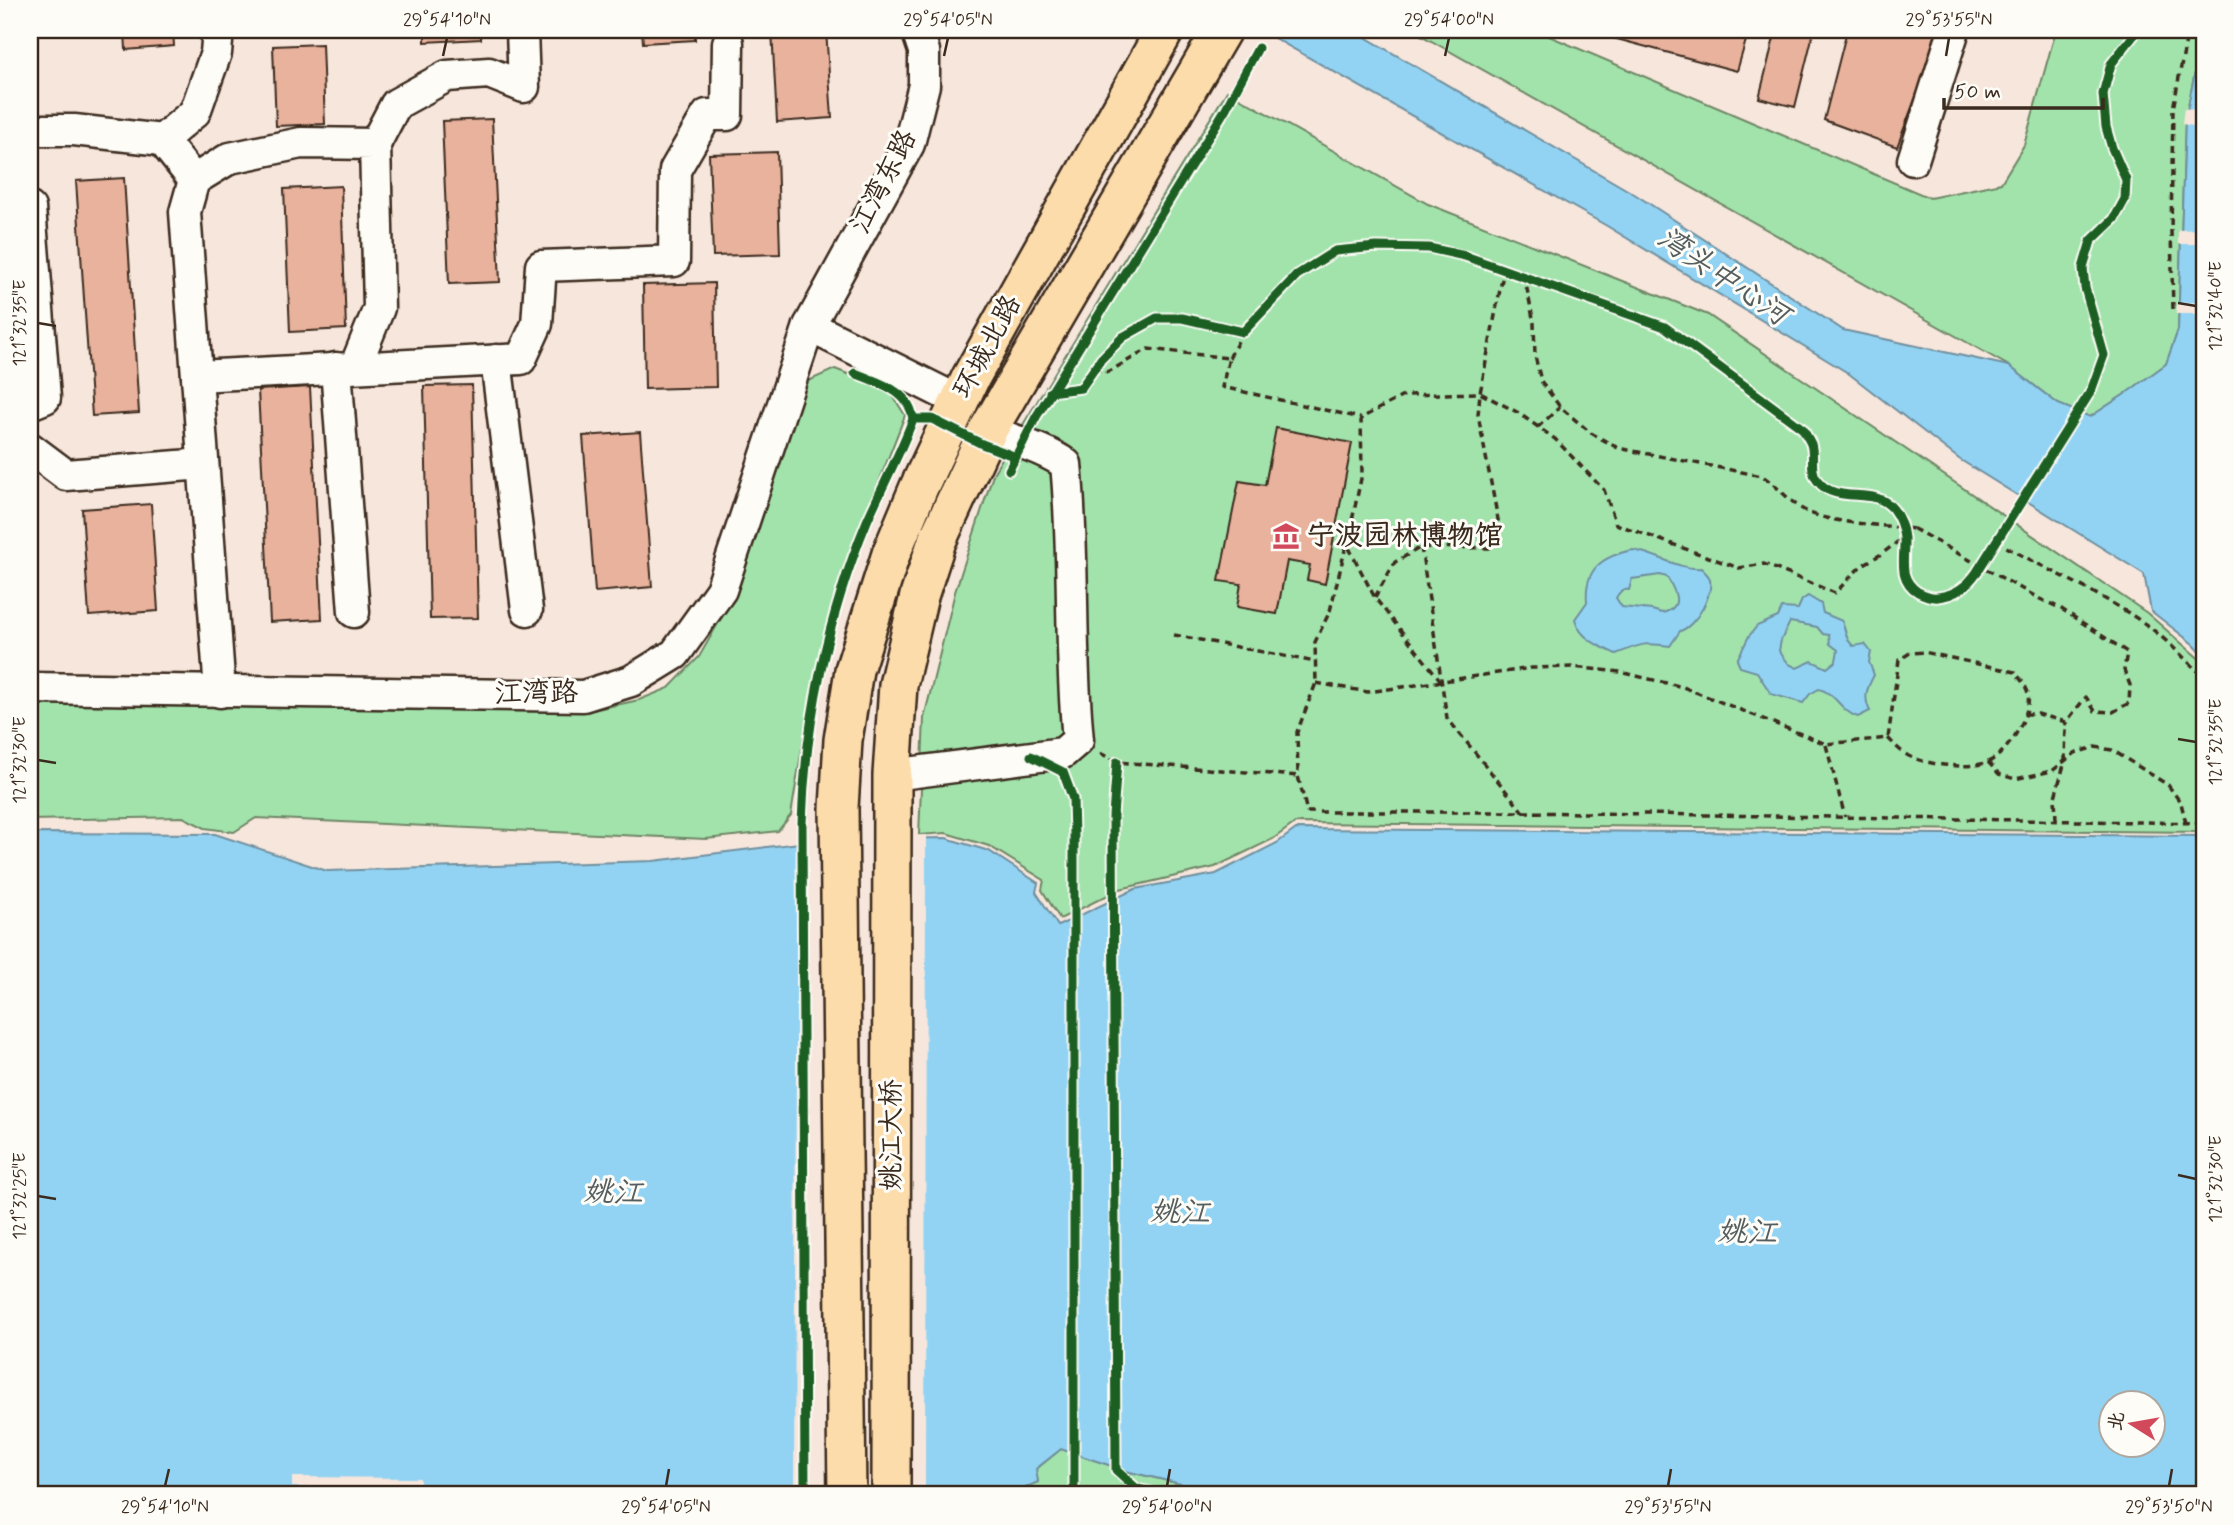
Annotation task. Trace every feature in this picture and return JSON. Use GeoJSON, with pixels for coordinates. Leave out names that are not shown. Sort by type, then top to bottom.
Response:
{"type":"FeatureCollection","features":[{"type":"Feature","properties":{"kind":"main road","name":"环城北路"},"geometry":{"type":"LineString","coordinates":[[839,808],[845,729],[854,670],[891,554],[919,487],[959,401],[1165,30]]}},
{"type":"Feature","properties":{"kind":"main road","name":"环城北路"},"geometry":{"type":"LineString","coordinates":[[892,775],[898,685],[919,596],[937,541],[988,430],[1222,30]]}},
{"type":"Feature","properties":{"kind":"main road","name":"姚江大桥"},"geometry":{"type":"LineString","coordinates":[[891,1495],[892,775]]}},
{"type":"Feature","properties":{"kind":"main road","name":"姚江大桥"},"geometry":{"type":"LineString","coordinates":[[839,808],[847,1495]]}},
{"type":"Feature","properties":{"kind":"street"},"geometry":{"type":"LineString","coordinates":[[162,140],[195,112],[216,53],[219,30]]}},
{"type":"Feature","properties":{"kind":"street"},"geometry":{"type":"LineString","coordinates":[[354,612],[345,368],[379,308],[375,144],[396,104],[447,76],[489,73],[524,87],[522,30]]}},
{"type":"Feature","properties":{"kind":"street","name":"江湾东路"},"geometry":{"type":"LineString","coordinates":[[809,326],[909,144],[924,85],[923,51],[916,30]]}},
{"type":"Feature","properties":{"kind":"street"},"geometry":{"type":"LineString","coordinates":[[1913,160],[1954,30]]}},
{"type":"Feature","properties":{"kind":"street"},"geometry":{"type":"LineString","coordinates":[[197,376],[521,359],[537,324],[541,266],[674,261],[675,170],[707,115],[727,115],[728,43]]}},
{"type":"Feature","properties":{"kind":"street"},"geometry":{"type":"LineString","coordinates":[[30,130],[74,130],[162,140],[194,180]]}},
{"type":"Feature","properties":{"kind":"street"},"geometry":{"type":"LineString","coordinates":[[220,692],[185,212],[194,180],[230,158],[301,143],[375,144]]}},
{"type":"Feature","properties":{"kind":"street"},"geometry":{"type":"LineString","coordinates":[[30,208],[45,398],[30,404]]}},
{"type":"Feature","properties":{"kind":"street"},"geometry":{"type":"LineString","coordinates":[[809,326],[959,401]]}},
{"type":"Feature","properties":{"kind":"street","name":"江湾路"},"geometry":{"type":"LineString","coordinates":[[30,688],[583,696],[631,681],[675,653],[721,590],[809,326]]}},
{"type":"Feature","properties":{"kind":"street"},"geometry":{"type":"LineString","coordinates":[[496,360],[527,610]]}},
{"type":"Feature","properties":{"kind":"street"},"geometry":{"type":"LineString","coordinates":[[892,775],[1063,753],[1078,740],[1074,704],[1070,504],[1066,464],[1051,453],[988,430]]}},
{"type":"Feature","properties":{"kind":"street"},"geometry":{"type":"LineString","coordinates":[[30,448],[66,475],[203,464]]}},
{"type":"Feature","properties":{"kind":"path"},"geometry":{"type":"LineString","coordinates":[[2173,309],[2173,109],[2188,30]]}},
{"type":"Feature","properties":{"kind":"path"},"geometry":{"type":"LineString","coordinates":[[1491,265],[1534,280]]}},
{"type":"Feature","properties":{"kind":"path"},"geometry":{"type":"LineString","coordinates":[[1375,598],[1395,562],[1421,547],[1489,548],[1500,530],[1478,415],[1504,269]]}},
{"type":"Feature","properties":{"kind":"path"},"geometry":{"type":"LineString","coordinates":[[1521,276],[1527,289],[1534,323],[1535,356],[1541,381],[1560,407],[1591,433],[1618,448],[1762,476],[1809,512],[1830,518],[1914,529],[2060,608],[2127,652],[2124,670],[2130,685],[2129,703],[2113,712],[2095,710],[2086,697],[2066,722],[2065,761],[2054,797],[2056,820]]}},
{"type":"Feature","properties":{"kind":"path"},"geometry":{"type":"LineString","coordinates":[[1252,323],[1243,332],[1229,358],[1222,387],[1361,418],[1405,395],[1480,393],[1517,412],[1555,439],[1604,490],[1616,523],[1740,568],[1764,564],[1836,593],[1861,566],[1914,529]]}},
{"type":"Feature","properties":{"kind":"path"},"geometry":{"type":"LineString","coordinates":[[1231,330],[1243,332]]}},
{"type":"Feature","properties":{"kind":"path"},"geometry":{"type":"LineString","coordinates":[[1094,369],[1108,372],[1148,349],[1229,358]]}},
{"type":"Feature","properties":{"kind":"path"},"geometry":{"type":"LineString","coordinates":[[1088,379],[1101,359]]}},
{"type":"Feature","properties":{"kind":"path"},"geometry":{"type":"LineString","coordinates":[[1538,428],[1560,407]]}},
{"type":"Feature","properties":{"kind":"path"},"geometry":{"type":"LineString","coordinates":[[1361,418],[1362,474],[1330,611],[1315,642],[1316,683],[1297,732],[1298,776],[1307,812],[1523,812],[2204,823]]}},
{"type":"Feature","properties":{"kind":"path"},"geometry":{"type":"LineString","coordinates":[[1898,516],[1904,536],[1902,555]]}},
{"type":"Feature","properties":{"kind":"path"},"geometry":{"type":"LineString","coordinates":[[1990,551],[2003,530]]}},
{"type":"Feature","properties":{"kind":"path"},"geometry":{"type":"LineString","coordinates":[[1996,541],[2045,569],[2076,581],[2148,627],[2204,677]]}},
{"type":"Feature","properties":{"kind":"path"},"geometry":{"type":"LineString","coordinates":[[1347,544],[1375,598],[1441,681]]}},
{"type":"Feature","properties":{"kind":"path"},"geometry":{"type":"LineString","coordinates":[[1421,547],[1447,718],[1523,812]]}},
{"type":"Feature","properties":{"kind":"path"},"geometry":{"type":"LineString","coordinates":[[1977,572],[1983,562]]}},
{"type":"Feature","properties":{"kind":"path"},"geometry":{"type":"LineString","coordinates":[[1174,635],[1315,662]]}},
{"type":"Feature","properties":{"kind":"path"},"geometry":{"type":"LineString","coordinates":[[1316,683],[1368,692],[1532,668],[1573,667],[1620,672],[1683,687],[1826,744],[1888,738],[1905,754],[1930,763],[1966,766],[1989,762],[2014,737],[2028,703],[2028,691],[2015,672],[1924,652],[1910,653],[1899,660],[1888,738]]}},
{"type":"Feature","properties":{"kind":"path"},"geometry":{"type":"LineString","coordinates":[[2024,714],[2039,714],[2066,722]]}},
{"type":"Feature","properties":{"kind":"path"},"geometry":{"type":"LineString","coordinates":[[1078,740],[1117,762],[1298,776]]}},
{"type":"Feature","properties":{"kind":"path"},"geometry":{"type":"LineString","coordinates":[[1826,744],[1845,817]]}},
{"type":"Feature","properties":{"kind":"path"},"geometry":{"type":"LineString","coordinates":[[1989,762],[2000,774],[2015,779],[2052,771],[2075,753],[2095,747],[2112,750],[2168,785],[2181,803],[2186,823]]}},
{"type":"Feature","properties":{"kind":"path"},"geometry":{"type":"LineString","coordinates":[[1116,776],[1117,762]]}},
{"type":"Feature","properties":{"kind":"green space"},"geometry":{"type":"Polygon","coordinates":[[[1412,30],[1535,30],[1930,198],[2001,183],[2024,145],[2056,30],[2204,30],[2185,120],[2178,330],[2166,364],[2090,417],[2058,404],[2009,366],[1412,30]]]}},
{"type":"Feature","properties":{"kind":"green space"},"geometry":{"type":"Polygon","coordinates":[[[1227,91],[1428,204],[1708,315],[2147,613],[2204,663],[2204,832],[1295,823],[1273,839],[1215,867],[1120,889],[1060,919],[1042,890],[1044,880],[989,846],[946,833],[919,835],[924,718],[955,592],[994,472],[1227,91]]]}},
{"type":"Feature","properties":{"kind":"green space"},"geometry":{"type":"Polygon","coordinates":[[[835,369],[889,390],[905,415],[853,548],[826,630],[806,723],[791,815],[778,831],[706,839],[256,818],[234,832],[205,828],[183,817],[30,820],[30,703],[588,711],[639,700],[669,688],[699,657],[736,592],[790,422],[806,382],[835,369]]]}},
{"type":"Feature","properties":{"kind":"green space"},"geometry":{"type":"Polygon","coordinates":[[[1061,1449],[1130,1472],[1228,1495],[1009,1495],[1038,1482],[1035,1470],[1061,1449]]]}},
{"type":"Feature","properties":{"kind":"water","name":"湾头中心河"},"geometry":{"type":"Polygon","coordinates":[[[1260,30],[1353,30],[1636,195],[1843,330],[2009,366],[2058,404],[2090,417],[2166,364],[2178,330],[2185,120],[2204,30],[2204,656],[2151,611],[2144,574],[1959,459],[1848,373],[1607,226],[1260,30]]]}},
{"type":"Feature","properties":{"kind":"water"},"geometry":{"type":"Polygon","coordinates":[[[1633,550],[1684,567],[1701,568],[1709,577],[1710,591],[1703,608],[1692,623],[1680,631],[1670,646],[1642,645],[1616,654],[1591,641],[1581,632],[1575,619],[1587,602],[1592,573],[1604,560],[1633,550]],[[1660,575],[1632,579],[1629,590],[1621,591],[1616,598],[1622,607],[1662,613],[1669,611],[1676,599],[1667,577],[1660,575]]]}},
{"type":"Feature","properties":{"kind":"water"},"geometry":{"type":"Polygon","coordinates":[[[1808,596],[1821,604],[1823,613],[1842,621],[1848,640],[1853,646],[1865,644],[1871,652],[1869,662],[1874,675],[1866,697],[1870,711],[1858,717],[1852,715],[1830,694],[1819,689],[1810,694],[1803,703],[1771,694],[1757,672],[1740,667],[1737,660],[1757,626],[1778,617],[1782,608],[1798,609],[1802,600],[1808,596]],[[1790,622],[1779,651],[1789,664],[1797,668],[1812,661],[1827,668],[1836,661],[1838,650],[1830,644],[1829,635],[1823,634],[1817,627],[1790,622]]]}},
{"type":"Feature","properties":{"kind":"water","name":"姚江"},"geometry":{"type":"Polygon","coordinates":[[[1296,829],[2204,836],[2204,1495],[1228,1495],[1130,1472],[1061,1449],[1036,1469],[1038,1482],[1009,1495],[30,1495],[30,833],[215,834],[327,871],[653,861],[824,840],[946,838],[989,851],[1038,883],[1036,892],[1058,926],[1135,889],[1216,874],[1277,843],[1296,829]]]}},
{"type":"Feature","properties":{"kind":"pier"},"geometry":{"type":"Polygon","coordinates":[[[2184,108],[2204,111],[2204,128],[2182,124],[2184,108]]]}},
{"type":"Feature","properties":{"kind":"pier"},"geometry":{"type":"Polygon","coordinates":[[[2204,229],[2204,244],[2178,244],[2178,230],[2204,229]]]}},
{"type":"Feature","properties":{"kind":"pier"},"geometry":{"type":"Polygon","coordinates":[[[2204,302],[2204,314],[2176,314],[2176,303],[2204,302]]]}},
{"type":"Feature","properties":{"kind":"pier"},"geometry":{"type":"Polygon","coordinates":[[[926,835],[925,1495],[794,1495],[797,840],[926,835]]]}},
{"type":"Feature","properties":{"kind":"pier"},"geometry":{"type":"Polygon","coordinates":[[[292,1477],[420,1478],[420,1489],[364,1489],[363,1495],[333,1495],[332,1488],[292,1487],[292,1477]]]}},
{"type":"Feature","properties":{"kind":"building"},"geometry":{"type":"Polygon","coordinates":[[[125,30],[173,30],[174,46],[126,50],[125,30]]]}},
{"type":"Feature","properties":{"kind":"building"},"geometry":{"type":"Polygon","coordinates":[[[258,30],[305,30],[293,32],[258,30]]]}},
{"type":"Feature","properties":{"kind":"building"},"geometry":{"type":"Polygon","coordinates":[[[425,30],[481,30],[481,39],[425,42],[425,30]]]}},
{"type":"Feature","properties":{"kind":"building"},"geometry":{"type":"Polygon","coordinates":[[[642,30],[695,30],[695,40],[643,43],[642,30]]]}},
{"type":"Feature","properties":{"kind":"building"},"geometry":{"type":"Polygon","coordinates":[[[772,30],[826,30],[832,118],[777,122],[772,30]]]}},
{"type":"Feature","properties":{"kind":"building"},"geometry":{"type":"Polygon","coordinates":[[[1615,30],[1749,30],[1737,71],[1613,38],[1615,30]]]}},
{"type":"Feature","properties":{"kind":"building"},"geometry":{"type":"Polygon","coordinates":[[[1776,30],[1814,30],[1795,107],[1759,98],[1776,30]]]}},
{"type":"Feature","properties":{"kind":"building"},"geometry":{"type":"Polygon","coordinates":[[[1847,30],[1941,30],[1897,147],[1824,120],[1847,30]]]}},
{"type":"Feature","properties":{"kind":"building"},"geometry":{"type":"Polygon","coordinates":[[[322,44],[325,124],[276,126],[273,46],[322,44]]]}},
{"type":"Feature","properties":{"kind":"building"},"geometry":{"type":"Polygon","coordinates":[[[492,119],[500,282],[449,284],[442,121],[492,119]]]}},
{"type":"Feature","properties":{"kind":"building"},"geometry":{"type":"Polygon","coordinates":[[[777,152],[780,254],[713,256],[709,154],[777,152]]]}},
{"type":"Feature","properties":{"kind":"building"},"geometry":{"type":"Polygon","coordinates":[[[124,178],[139,413],[92,416],[76,181],[124,178]]]}},
{"type":"Feature","properties":{"kind":"building"},"geometry":{"type":"Polygon","coordinates":[[[341,186],[346,329],[290,332],[284,189],[341,186]]]}},
{"type":"Feature","properties":{"kind":"building"},"geometry":{"type":"Polygon","coordinates":[[[714,283],[716,387],[645,389],[643,285],[714,283]]]}},
{"type":"Feature","properties":{"kind":"building"},"geometry":{"type":"Polygon","coordinates":[[[472,385],[478,618],[430,619],[424,386],[472,385]]]}},
{"type":"Feature","properties":{"kind":"building"},"geometry":{"type":"Polygon","coordinates":[[[310,387],[322,619],[270,622],[258,390],[310,387]]]}},
{"type":"Feature","properties":{"kind":"building"},"geometry":{"type":"Polygon","coordinates":[[[1276,428],[1352,443],[1325,584],[1307,580],[1310,565],[1287,561],[1277,614],[1237,607],[1241,584],[1219,581],[1239,481],[1265,485],[1276,428]]]}},
{"type":"Feature","properties":{"kind":"building"},"geometry":{"type":"Polygon","coordinates":[[[640,432],[652,587],[595,592],[583,436],[640,432]]]}},
{"type":"Feature","properties":{"kind":"building"},"geometry":{"type":"Polygon","coordinates":[[[151,504],[158,611],[89,616],[82,509],[151,504]]]}},
{"type":"Feature","properties":{"kind":"cycle path"},"geometry":{"type":"LineString","coordinates":[[1050,392],[1081,388],[1101,359],[1123,337],[1157,318],[1182,318],[1243,332],[1297,275],[1335,251],[1376,247],[1429,248],[1465,256],[1665,327],[1803,429],[1811,444],[1815,476],[1825,488],[1834,492],[1876,498],[1893,509],[1903,534],[1904,568],[1911,587],[1928,596],[1950,594],[1965,586],[1977,572],[2091,391],[2104,355],[2085,288],[2083,268],[2091,241],[2114,219],[2125,199],[2126,180],[2106,127],[2103,94],[2111,64],[2138,30]]}},
{"type":"Feature","properties":{"kind":"cycle path"},"geometry":{"type":"LineString","coordinates":[[1009,470],[1036,417],[1225,110],[1258,48]]}},
{"type":"Feature","properties":{"kind":"cycle path"},"geometry":{"type":"LineString","coordinates":[[805,1495],[804,785],[821,669],[841,594],[867,521],[913,419],[911,409],[899,394],[883,384],[855,373]]}},
{"type":"Feature","properties":{"kind":"cycle path"},"geometry":{"type":"LineString","coordinates":[[913,419],[932,419],[982,444],[1016,457]]}},
{"type":"Feature","properties":{"kind":"cycle path"},"geometry":{"type":"LineString","coordinates":[[1031,756],[1063,772],[1073,799],[1074,1495]]}},
{"type":"Feature","properties":{"kind":"cycle path"},"geometry":{"type":"LineString","coordinates":[[1117,762],[1113,816],[1116,1470],[1137,1489],[1165,1495]]}},
{"type":"Feature","properties":{"kind":"place","name":"宁波园林博物馆"},"geometry":{"type":"Point","coordinates":[1286,536]}}]}
